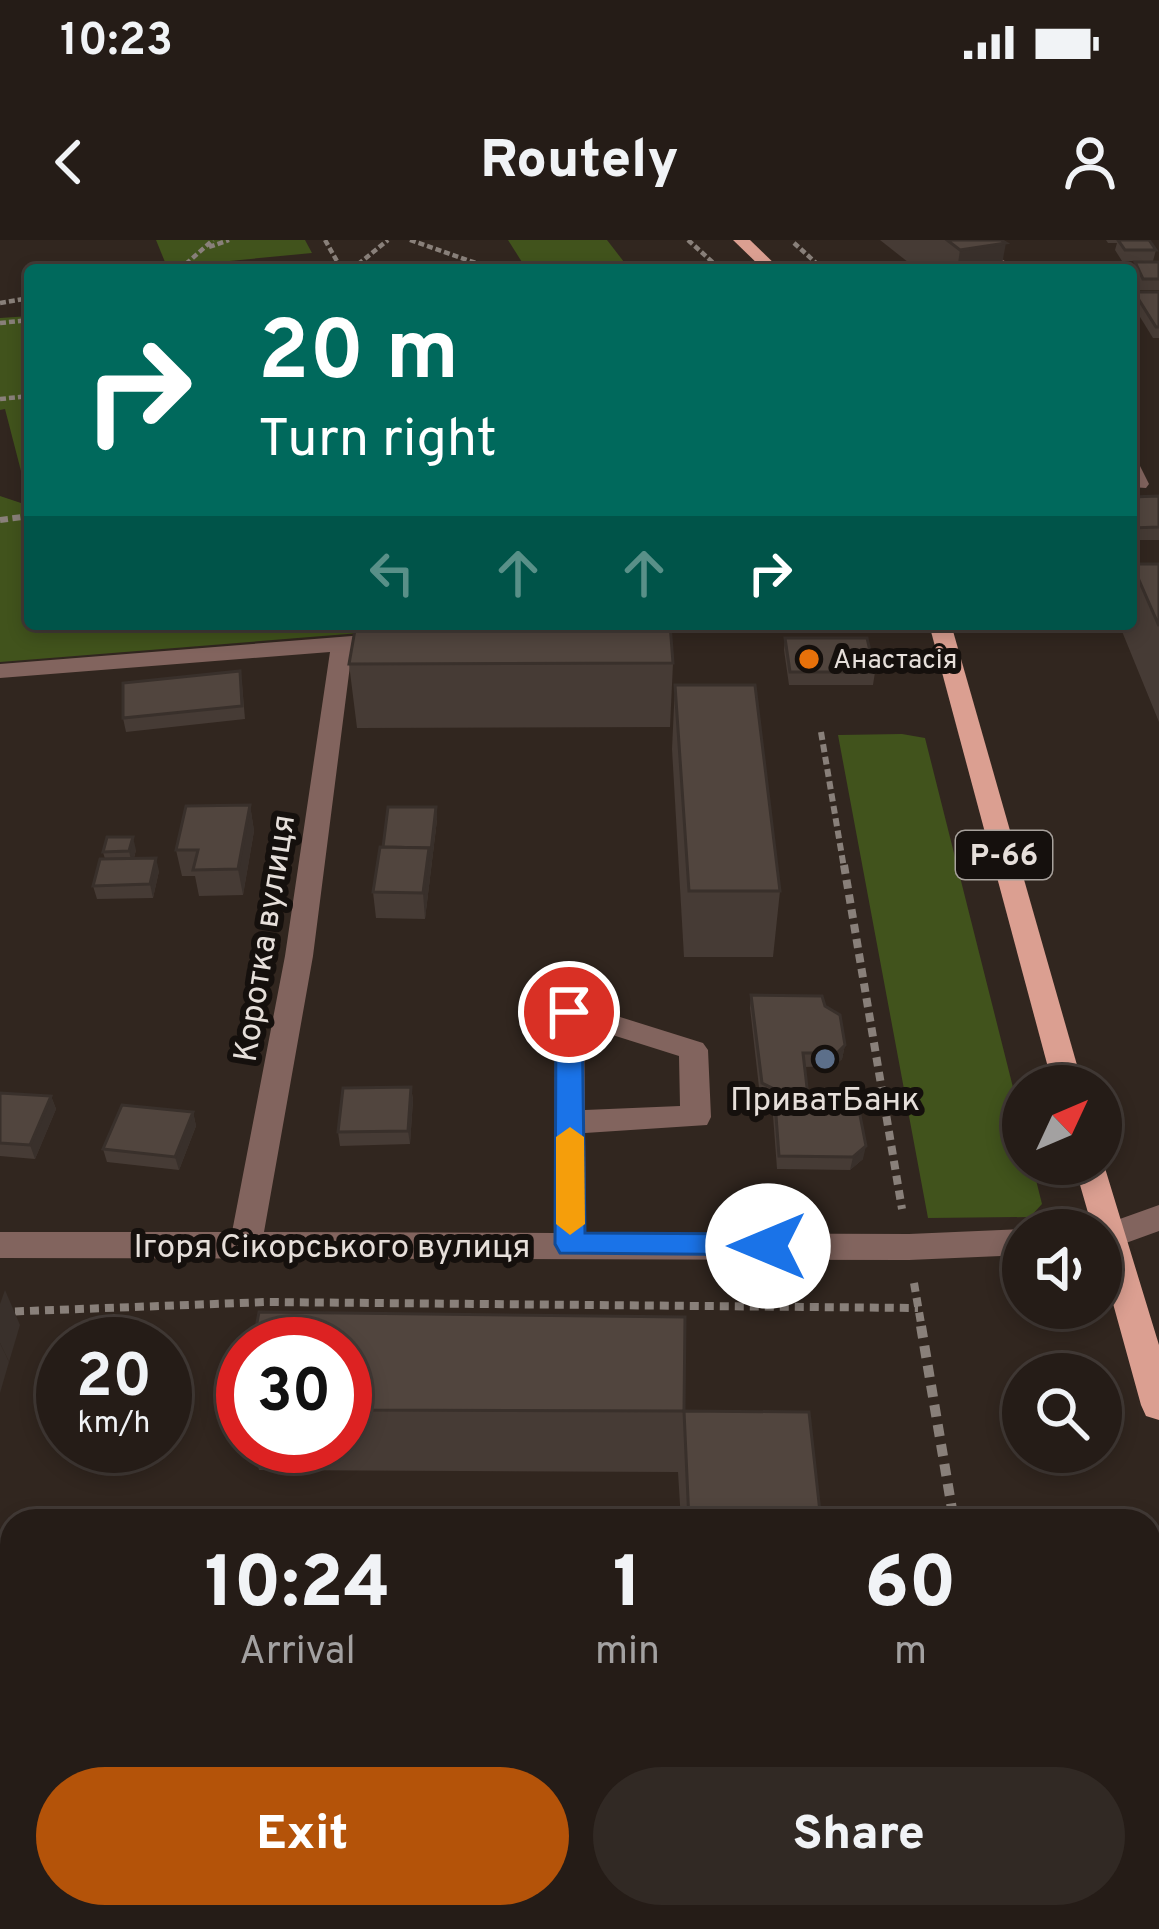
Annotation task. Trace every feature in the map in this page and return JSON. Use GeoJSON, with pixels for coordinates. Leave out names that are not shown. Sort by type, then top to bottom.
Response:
{"type":"FeatureCollection","features":[{"type":"Feature","properties":{"kind":"main road"},"geometry":{"type":"LineString","coordinates":[[741,240],[767,264]]}},
{"type":"Feature","properties":{"kind":"main road","name":"Р-66"},"geometry":{"type":"LineString","coordinates":[[942,630],[1062,1065]]}},
{"type":"Feature","properties":{"kind":"main road"},"geometry":{"type":"LineString","coordinates":[[1122,1289],[1159,1406]]}},
{"type":"Feature","properties":{"kind":"street"},"geometry":{"type":"LineString","coordinates":[[968,240],[1000,264]]}},
{"type":"Feature","properties":{"kind":"street"},"geometry":{"type":"LineString","coordinates":[[0,671],[406,639]]}},
{"type":"Feature","properties":{"kind":"street","name":"Коротка вулиця"},"geometry":{"type":"LineString","coordinates":[[246,1244],[299,956],[342,643]]}},
{"type":"Feature","properties":{"kind":"street"},"geometry":{"type":"LineString","coordinates":[[570,1122],[696,1117],[693,1050],[569,1012],[570,1244]]}},
{"type":"Feature","properties":{"kind":"street"},"geometry":{"type":"LineString","coordinates":[[1122,1233],[1159,1218]]}},
{"type":"Feature","properties":{"kind":"street","name":"Ігоря Сікорського вулиця"},"geometry":{"type":"LineString","coordinates":[[0,1245],[909,1247],[1002,1243]]}},
{"type":"Feature","properties":{"kind":"path"},"geometry":{"type":"LineString","coordinates":[[186,264],[213,240]]}},
{"type":"Feature","properties":{"kind":"path"},"geometry":{"type":"LineString","coordinates":[[202,250],[229,240]]}},
{"type":"Feature","properties":{"kind":"path"},"geometry":{"type":"LineString","coordinates":[[358,264],[388,240]]}},
{"type":"Feature","properties":{"kind":"path"},"geometry":{"type":"LineString","coordinates":[[410,240],[479,264]]}},
{"type":"Feature","properties":{"kind":"path"},"geometry":{"type":"LineString","coordinates":[[688,240],[714,264]]}},
{"type":"Feature","properties":{"kind":"path"},"geometry":{"type":"LineString","coordinates":[[790,240],[817,264]]}},
{"type":"Feature","properties":{"kind":"path"},"geometry":{"type":"LineString","coordinates":[[821,732],[952,1509]]}},
{"type":"Feature","properties":{"kind":"path"},"geometry":{"type":"LineString","coordinates":[[0,1312],[267,1302],[918,1308]]}},
{"type":"Feature","properties":{"kind":"green space"},"geometry":{"type":"Polygon","coordinates":[[[156,240],[305,240],[312,253],[198,264],[166,264],[156,240]]]}},
{"type":"Feature","properties":{"kind":"green space"},"geometry":{"type":"Polygon","coordinates":[[[508,240],[607,240],[624,262],[600,264],[523,264],[508,240]]]}},
{"type":"Feature","properties":{"kind":"green space"},"geometry":{"type":"Polygon","coordinates":[[[24,316],[24,483],[5,409],[0,410],[0,318],[24,316]]]}},
{"type":"Feature","properties":{"kind":"green space"},"geometry":{"type":"Polygon","coordinates":[[[0,496],[24,504],[24,630],[397,630],[0,662],[0,496]]]}},
{"type":"Feature","properties":{"kind":"green space"},"geometry":{"type":"Polygon","coordinates":[[[838,735],[925,738],[1007,1065],[1002,1065],[1002,1185],[1037,1185],[1042,1204],[1037,1209],[1002,1209],[1002,1217],[928,1218],[838,735]]]}},
{"type":"Feature","properties":{"kind":"building"},"geometry":{"type":"Polygon","coordinates":[[[947,240],[1001,240],[1006,243],[960,250],[947,240]]]}},
{"type":"Feature","properties":{"kind":"building"},"geometry":{"type":"Polygon","coordinates":[[[1118,240],[1149,240],[1156,250],[1125,250],[1118,240]]]}},
{"type":"Feature","properties":{"kind":"building"},"geometry":{"type":"Polygon","coordinates":[[[1159,262],[1159,279],[1143,279],[1136,264],[1159,262]]]}},
{"type":"Feature","properties":{"kind":"building"},"geometry":{"type":"Polygon","coordinates":[[[1137,292],[1159,292],[1156,327],[1137,297],[1137,292]]]}},
{"type":"Feature","properties":{"kind":"building"},"geometry":{"type":"Polygon","coordinates":[[[1159,496],[1159,527],[1137,528],[1137,497],[1159,496]]]}},
{"type":"Feature","properties":{"kind":"building"},"geometry":{"type":"Polygon","coordinates":[[[1137,564],[1159,564],[1159,626],[1137,575],[1137,564]]]}},
{"type":"Feature","properties":{"kind":"building"},"geometry":{"type":"Polygon","coordinates":[[[355,630],[670,630],[673,663],[349,664],[355,630]]]}},
{"type":"Feature","properties":{"kind":"building"},"geometry":{"type":"Polygon","coordinates":[[[785,638],[867,638],[875,672],[790,672],[785,638]]]}},
{"type":"Feature","properties":{"kind":"building"},"geometry":{"type":"Polygon","coordinates":[[[240,671],[242,706],[123,718],[123,683],[240,671]]]}},
{"type":"Feature","properties":{"kind":"building"},"geometry":{"type":"Polygon","coordinates":[[[675,685],[755,685],[780,891],[689,891],[675,685]]]}},
{"type":"Feature","properties":{"kind":"building"},"geometry":{"type":"Polygon","coordinates":[[[250,805],[238,869],[193,870],[198,850],[176,850],[186,806],[250,805]]]}},
{"type":"Feature","properties":{"kind":"building"},"geometry":{"type":"Polygon","coordinates":[[[388,807],[436,807],[430,860],[429,848],[383,847],[388,807]]]}},
{"type":"Feature","properties":{"kind":"building"},"geometry":{"type":"Polygon","coordinates":[[[107,837],[133,837],[129,851],[103,852],[107,837]]]}},
{"type":"Feature","properties":{"kind":"building"},"geometry":{"type":"Polygon","coordinates":[[[380,847],[429,848],[423,893],[373,892],[380,847]]]}},
{"type":"Feature","properties":{"kind":"building"},"geometry":{"type":"Polygon","coordinates":[[[156,858],[150,884],[93,886],[100,859],[156,858]]]}},
{"type":"Feature","properties":{"kind":"building"},"geometry":{"type":"Polygon","coordinates":[[[751,995],[822,996],[825,1006],[840,1015],[845,1045],[837,1053],[803,1053],[808,1096],[842,1096],[858,1105],[866,1146],[853,1157],[779,1156],[774,1089],[762,1083],[751,995]]]}},
{"type":"Feature","properties":{"kind":"building"},"geometry":{"type":"Polygon","coordinates":[[[411,1087],[408,1131],[338,1132],[343,1088],[411,1087]]]}},
{"type":"Feature","properties":{"kind":"building"},"geometry":{"type":"Polygon","coordinates":[[[0,1093],[51,1096],[30,1145],[0,1143],[0,1093]]]}},
{"type":"Feature","properties":{"kind":"building"},"geometry":{"type":"Polygon","coordinates":[[[122,1105],[193,1112],[175,1157],[103,1149],[122,1105]]]}},
{"type":"Feature","properties":{"kind":"building"},"geometry":{"type":"Polygon","coordinates":[[[259,1312],[685,1317],[684,1411],[372,1410],[372,1317],[258,1317],[259,1312]]]}},
{"type":"Feature","properties":{"kind":"building"},"geometry":{"type":"Polygon","coordinates":[[[684,1411],[809,1412],[820,1509],[688,1509],[684,1411]]]}},
{"type":"Feature","properties":{"kind":"slow traffic"},"geometry":{"type":"LineString","coordinates":[[570,1137],[570,1224]]}},
{"type":"Feature","properties":{"kind":"place","name":"Анастасія"},"geometry":{"type":"Point","coordinates":[809,659]}},
{"type":"Feature","properties":{"kind":"place","name":"ПриватБанк"},"geometry":{"type":"Point","coordinates":[825,1059]}},
{"type":"Feature","properties":{"kind":"route"},"geometry":{"type":"LineString","coordinates":[[569,1012],[570,1244],[768,1246]]}}]}
